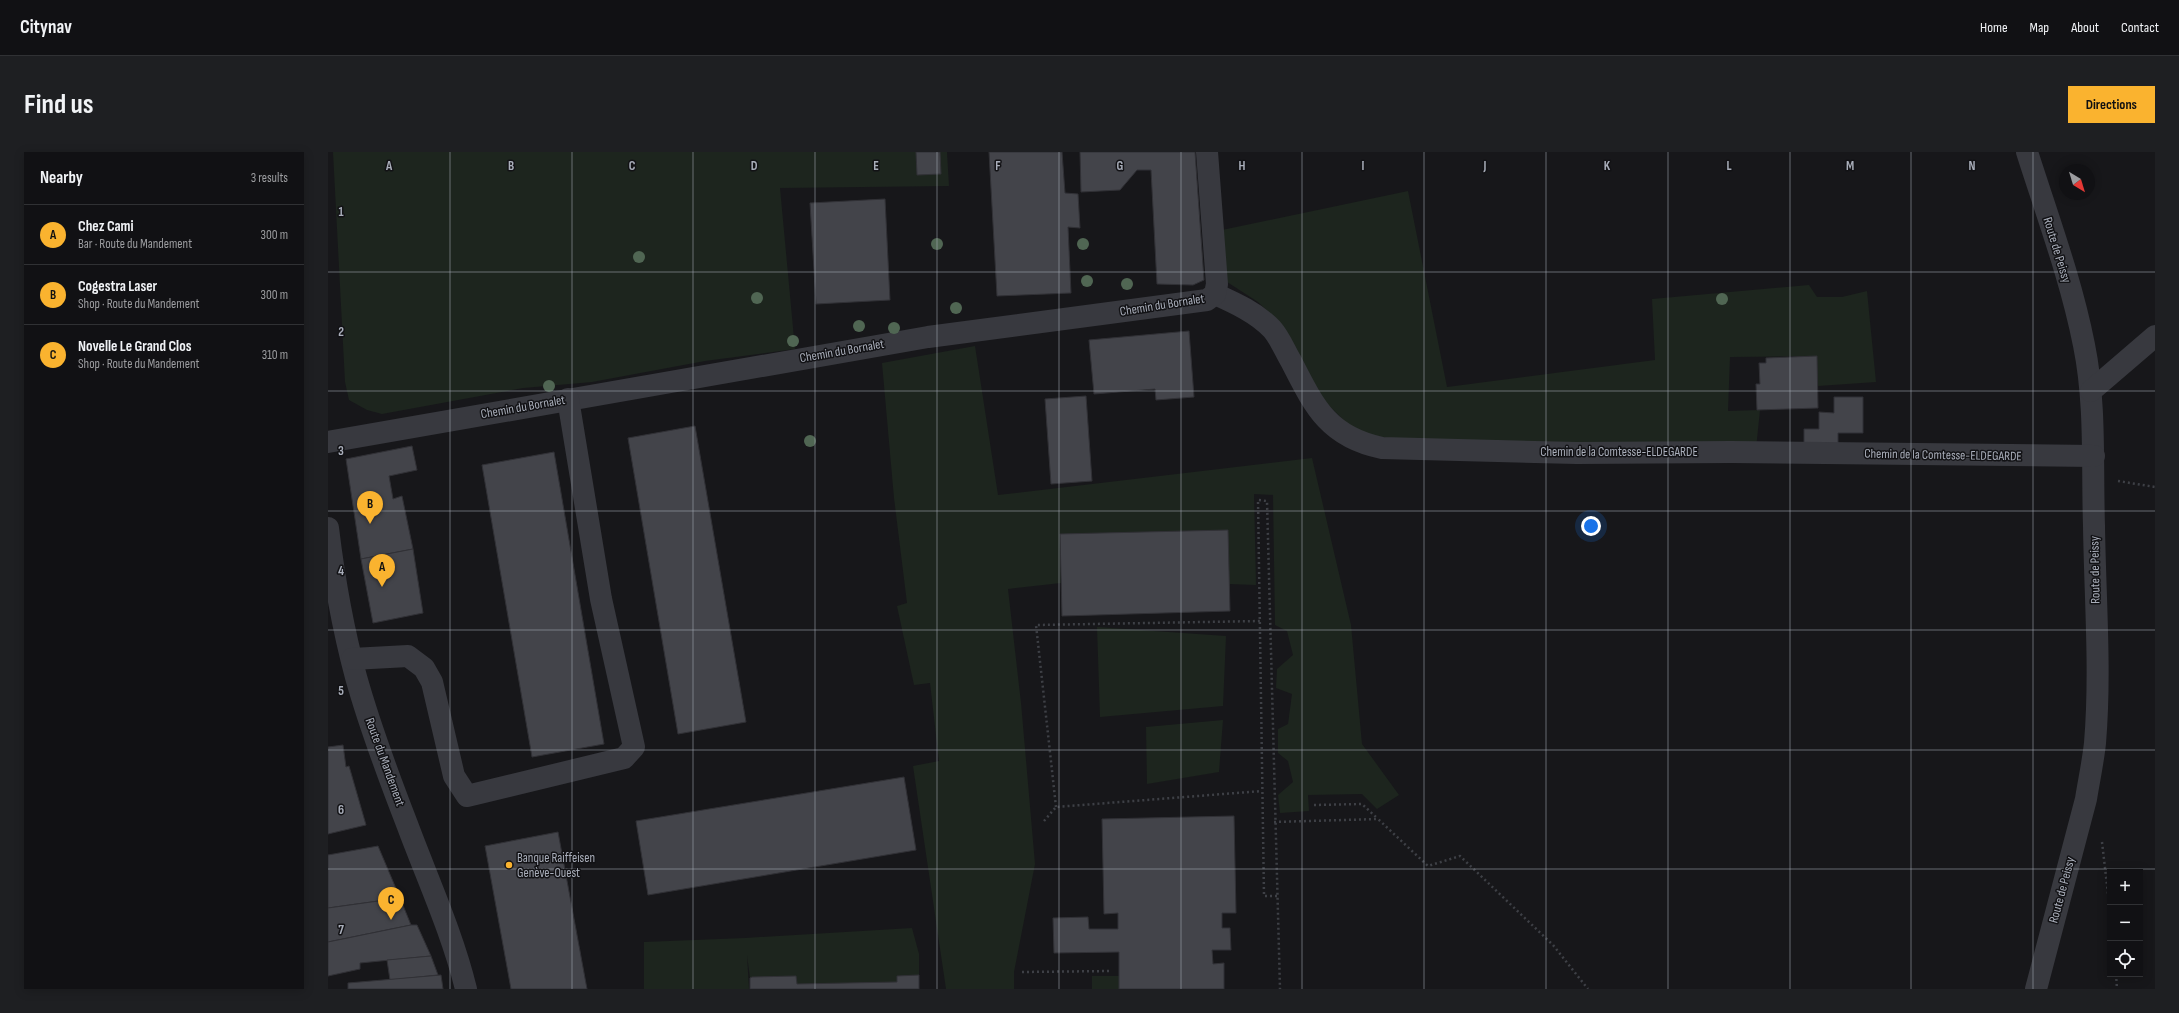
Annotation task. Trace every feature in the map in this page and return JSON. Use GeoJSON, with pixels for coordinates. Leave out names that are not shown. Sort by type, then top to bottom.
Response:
{"type":"FeatureCollection","features":[{"type":"Feature","properties":{"kind":"street","name":"Chemin du Bornalet"},"geometry":{"type":"LineString","coordinates":[[328,442],[928,337],[1207,300],[1215,294],[1218,284],[1207,152]]}},
{"type":"Feature","properties":{"kind":"street","name":"Route de Peissy"},"geometry":{"type":"LineString","coordinates":[[2026,152],[2075,307],[2084,345],[2091,391],[2096,626],[2095,744],[2086,799],[2036,989]]}},
{"type":"Feature","properties":{"kind":"street","name":"Chemin de la Comtesse-ELDEGARDE"},"geometry":{"type":"LineString","coordinates":[[1215,294],[1262,319],[1273,330],[1312,402],[1332,426],[1352,439],[1382,448],[1578,452],[1747,452],[2093,466]]}},
{"type":"Feature","properties":{"kind":"street"},"geometry":{"type":"LineString","coordinates":[[2091,391],[2155,336]]}},
{"type":"Feature","properties":{"kind":"street"},"geometry":{"type":"LineString","coordinates":[[352,659],[408,656],[424,668],[434,689],[454,776],[467,796],[624,758],[634,747],[601,599],[568,399]]}},
{"type":"Feature","properties":{"kind":"street","name":"Route du Mandement"},"geometry":{"type":"LineString","coordinates":[[328,528],[331,555],[352,659],[365,706],[387,770],[460,964],[466,989]]}},
{"type":"Feature","properties":{"kind":"path"},"geometry":{"type":"LineString","coordinates":[[2093,466],[2155,487]]}},
{"type":"Feature","properties":{"kind":"path"},"geometry":{"type":"LineString","coordinates":[[1276,896],[1264,896],[1258,500],[1267,501],[1274,822],[1280,989]]}},
{"type":"Feature","properties":{"kind":"path"},"geometry":{"type":"LineString","coordinates":[[1056,807],[1036,625],[1260,621]]}},
{"type":"Feature","properties":{"kind":"path"},"geometry":{"type":"LineString","coordinates":[[1044,821],[1056,807],[1262,791]]}},
{"type":"Feature","properties":{"kind":"path"},"geometry":{"type":"LineString","coordinates":[[1314,805],[1362,804],[1428,866],[1460,856],[1553,945],[1588,989]]}},
{"type":"Feature","properties":{"kind":"path"},"geometry":{"type":"LineString","coordinates":[[1274,822],[1378,819]]}},
{"type":"Feature","properties":{"kind":"path"},"geometry":{"type":"LineString","coordinates":[[2101,836],[2109,905]]}},
{"type":"Feature","properties":{"kind":"path"},"geometry":{"type":"LineString","coordinates":[[1022,972],[1111,971]]}},
{"type":"Feature","properties":{"kind":"path"},"geometry":{"type":"LineString","coordinates":[[2116,977],[2117,989]]}},
{"type":"Feature","properties":{"kind":"shaded area"},"geometry":{"type":"Polygon","coordinates":[[[333,152],[947,152],[949,186],[780,188],[795,349],[705,361],[592,382],[523,388],[382,414],[367,410],[349,400],[345,382],[333,152]]]}},
{"type":"Feature","properties":{"kind":"shaded area"},"geometry":{"type":"Polygon","coordinates":[[[1408,191],[1447,387],[1655,360],[1652,299],[1809,285],[1817,297],[1842,297],[1867,291],[1876,382],[1818,386],[1817,356],[1730,357],[1728,411],[1760,410],[1756,449],[1396,440],[1356,432],[1319,396],[1283,326],[1258,302],[1224,280],[1222,230],[1408,191]]]}},
{"type":"Feature","properties":{"kind":"shaded area"},"geometry":{"type":"Polygon","coordinates":[[[975,346],[998,495],[1312,458],[1351,625],[1362,744],[1399,795],[1377,809],[1362,794],[1308,795],[1309,811],[1280,813],[1278,795],[1293,782],[1288,761],[1278,753],[1278,729],[1288,724],[1292,694],[1276,688],[1277,669],[1293,655],[1287,631],[1275,625],[1273,495],[1254,494],[1256,585],[1229,584],[1228,530],[1060,534],[1061,583],[1008,589],[1021,703],[1035,864],[1014,972],[1014,989],[946,989],[913,766],[939,761],[930,683],[914,685],[897,606],[907,603],[894,498],[882,363],[975,346]]]}},
{"type":"Feature","properties":{"kind":"shaded area"},"geometry":{"type":"Polygon","coordinates":[[[1097,627],[1226,636],[1223,706],[1100,717],[1097,627]]]}},
{"type":"Feature","properties":{"kind":"shaded area"},"geometry":{"type":"Polygon","coordinates":[[[1223,720],[1219,772],[1147,784],[1146,727],[1223,720]]]}},
{"type":"Feature","properties":{"kind":"shaded area"},"geometry":{"type":"Polygon","coordinates":[[[912,928],[919,954],[919,975],[897,976],[897,982],[797,984],[796,976],[750,978],[747,955],[749,989],[644,989],[644,942],[745,938],[912,928]]]}},
{"type":"Feature","properties":{"kind":"shaded area"},"geometry":{"type":"Polygon","coordinates":[[[1092,976],[1119,976],[1119,989],[1092,989],[1092,976]]]}},
{"type":"Feature","properties":{"kind":"building"},"geometry":{"type":"Polygon","coordinates":[[[916,152],[940,152],[941,174],[917,175],[916,152]]]}},
{"type":"Feature","properties":{"kind":"building"},"geometry":{"type":"Polygon","coordinates":[[[989,152],[1062,152],[1065,193],[1078,194],[1080,228],[1068,227],[1071,293],[997,296],[989,152]]]}},
{"type":"Feature","properties":{"kind":"building"},"geometry":{"type":"Polygon","coordinates":[[[1080,152],[1195,152],[1204,280],[1193,285],[1157,284],[1151,170],[1137,170],[1120,190],[1081,192],[1080,152]]]}},
{"type":"Feature","properties":{"kind":"building"},"geometry":{"type":"Polygon","coordinates":[[[885,199],[890,300],[816,304],[810,203],[885,199]]]}},
{"type":"Feature","properties":{"kind":"building"},"geometry":{"type":"Polygon","coordinates":[[[1189,331],[1194,397],[1156,400],[1155,389],[1094,394],[1089,340],[1189,331]]]}},
{"type":"Feature","properties":{"kind":"building"},"geometry":{"type":"Polygon","coordinates":[[[1817,356],[1818,408],[1757,410],[1756,384],[1760,384],[1759,363],[1766,363],[1766,358],[1817,356]]]}},
{"type":"Feature","properties":{"kind":"building"},"geometry":{"type":"Polygon","coordinates":[[[1086,396],[1092,481],[1051,484],[1045,399],[1086,396]]]}},
{"type":"Feature","properties":{"kind":"building"},"geometry":{"type":"Polygon","coordinates":[[[1834,397],[1863,397],[1863,433],[1838,433],[1838,447],[1804,447],[1804,429],[1819,429],[1819,412],[1834,413],[1834,397]]]}},
{"type":"Feature","properties":{"kind":"building"},"geometry":{"type":"Polygon","coordinates":[[[695,426],[746,722],[678,734],[628,438],[695,426]]]}},
{"type":"Feature","properties":{"kind":"building"},"geometry":{"type":"Polygon","coordinates":[[[412,446],[417,470],[389,476],[393,499],[402,496],[413,549],[361,559],[346,459],[412,446]]]}},
{"type":"Feature","properties":{"kind":"building"},"geometry":{"type":"Polygon","coordinates":[[[554,452],[604,744],[532,757],[482,465],[554,452]]]}},
{"type":"Feature","properties":{"kind":"building"},"geometry":{"type":"Polygon","coordinates":[[[1228,530],[1230,611],[1062,616],[1060,534],[1228,530]]]}},
{"type":"Feature","properties":{"kind":"building"},"geometry":{"type":"Polygon","coordinates":[[[413,549],[423,613],[373,623],[361,559],[413,549]]]}},
{"type":"Feature","properties":{"kind":"building"},"geometry":{"type":"Polygon","coordinates":[[[343,745],[346,767],[349,766],[366,825],[328,834],[328,747],[343,745]]]}},
{"type":"Feature","properties":{"kind":"building"},"geometry":{"type":"Polygon","coordinates":[[[904,777],[916,850],[648,895],[636,821],[904,777]]]}},
{"type":"Feature","properties":{"kind":"building"},"geometry":{"type":"Polygon","coordinates":[[[1234,816],[1236,913],[1222,913],[1222,928],[1230,928],[1231,950],[1212,950],[1213,964],[1224,963],[1224,989],[1119,989],[1119,952],[1054,953],[1053,918],[1088,917],[1089,929],[1118,929],[1118,913],[1104,914],[1102,819],[1234,816]]]}},
{"type":"Feature","properties":{"kind":"building"},"geometry":{"type":"Polygon","coordinates":[[[558,832],[587,989],[511,989],[485,846],[558,832]]]}},
{"type":"Feature","properties":{"kind":"building"},"geometry":{"type":"Polygon","coordinates":[[[378,846],[400,898],[328,908],[328,855],[378,846]]]}},
{"type":"Feature","properties":{"kind":"building"},"geometry":{"type":"Polygon","coordinates":[[[400,898],[411,925],[328,942],[328,908],[400,898]]]}},
{"type":"Feature","properties":{"kind":"building"},"geometry":{"type":"Polygon","coordinates":[[[417,925],[431,956],[360,963],[360,969],[328,976],[328,942],[417,925]]]}},
{"type":"Feature","properties":{"kind":"building"},"geometry":{"type":"Polygon","coordinates":[[[431,956],[438,975],[390,980],[387,960],[431,956]]]}},
{"type":"Feature","properties":{"kind":"building"},"geometry":{"type":"Polygon","coordinates":[[[441,975],[443,989],[348,989],[348,983],[441,975]]]}},
{"type":"Feature","properties":{"kind":"building"},"geometry":{"type":"Polygon","coordinates":[[[919,975],[919,989],[750,989],[750,978],[752,977],[796,976],[797,984],[897,982],[897,976],[919,975]]]}},
{"type":"Feature","properties":{"kind":"place","name":"Cogestra Laser"},"geometry":{"type":"Point","coordinates":[370,524]}},
{"type":"Feature","properties":{"kind":"place","name":"Chez Cami"},"geometry":{"type":"Point","coordinates":[382,587]}},
{"type":"Feature","properties":{"kind":"place","name":"Banque Raiffeisen Genève-Ouest"},"geometry":{"type":"Point","coordinates":[509,865]}},
{"type":"Feature","properties":{"kind":"place","name":"Novelle Le Grand Clos"},"geometry":{"type":"Point","coordinates":[391,920]}}]}
